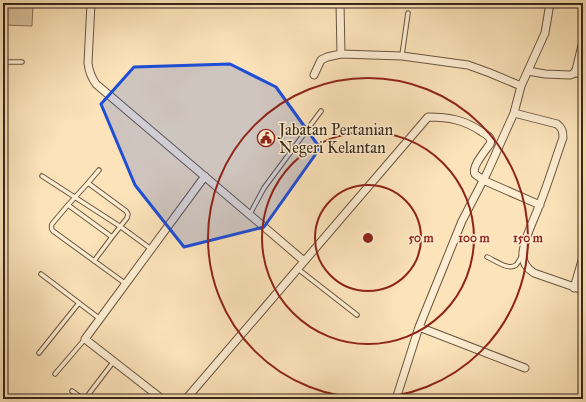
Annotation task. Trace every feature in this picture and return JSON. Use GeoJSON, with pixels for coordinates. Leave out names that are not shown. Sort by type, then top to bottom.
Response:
{"type":"FeatureCollection","features":[{"type":"Feature","properties":{"kind":"street"},"geometry":{"type":"LineString","coordinates":[[91,3],[88,64],[91,77],[96,84],[304,261]]}},
{"type":"Feature","properties":{"kind":"street"},"geometry":{"type":"LineString","coordinates":[[340,3],[341,54]]}},
{"type":"Feature","properties":{"kind":"street"},"geometry":{"type":"LineString","coordinates":[[396,399],[419,327],[462,221],[514,113],[521,86],[545,33],[550,3]]}},
{"type":"Feature","properties":{"kind":"street"},"geometry":{"type":"LineString","coordinates":[[528,72],[545,74],[573,74],[576,70],[583,41]]}},
{"type":"Feature","properties":{"kind":"street"},"geometry":{"type":"LineString","coordinates":[[314,76],[321,60],[341,54],[402,56],[468,65],[521,86]]}},
{"type":"Feature","properties":{"kind":"street"},"geometry":{"type":"LineString","coordinates":[[514,113],[557,124],[561,127],[563,133],[563,138],[540,204],[524,244],[524,262],[527,269],[534,273],[583,290]]}},
{"type":"Feature","properties":{"kind":"street"},"geometry":{"type":"LineString","coordinates":[[186,399],[428,117],[464,122],[472,125],[490,138],[490,144],[474,168],[475,174],[483,180],[540,204]]}},
{"type":"Feature","properties":{"kind":"street"},"geometry":{"type":"LineString","coordinates":[[162,399],[85,339],[205,176]]}},
{"type":"Feature","properties":{"kind":"street"},"geometry":{"type":"LineString","coordinates":[[574,288],[583,257]]}},
{"type":"Feature","properties":{"kind":"street"},"geometry":{"type":"LineString","coordinates":[[419,327],[525,368]]}},
{"type":"Feature","properties":{"kind":"lane"},"geometry":{"type":"LineString","coordinates":[[402,56],[408,13]]}},
{"type":"Feature","properties":{"kind":"lane"},"geometry":{"type":"LineString","coordinates":[[3,62],[22,62]]}},
{"type":"Feature","properties":{"kind":"lane"},"geometry":{"type":"LineString","coordinates":[[573,74],[583,76]]}},
{"type":"Feature","properties":{"kind":"lane"},"geometry":{"type":"LineString","coordinates":[[250,214],[264,188],[321,111]]}},
{"type":"Feature","properties":{"kind":"lane"},"geometry":{"type":"LineString","coordinates":[[99,170],[51,226],[52,230],[126,284]]}},
{"type":"Feature","properties":{"kind":"lane"},"geometry":{"type":"LineString","coordinates":[[42,176],[121,227],[151,249]]}},
{"type":"Feature","properties":{"kind":"lane"},"geometry":{"type":"LineString","coordinates":[[88,183],[128,212],[128,216],[121,227],[94,261]]}},
{"type":"Feature","properties":{"kind":"lane"},"geometry":{"type":"LineString","coordinates":[[68,205],[112,237]]}},
{"type":"Feature","properties":{"kind":"lane"},"geometry":{"type":"LineString","coordinates":[[487,257],[509,267],[517,264],[523,254]]}},
{"type":"Feature","properties":{"kind":"lane"},"geometry":{"type":"LineString","coordinates":[[298,269],[358,315]]}},
{"type":"Feature","properties":{"kind":"lane"},"geometry":{"type":"LineString","coordinates":[[41,274],[100,319]]}},
{"type":"Feature","properties":{"kind":"lane"},"geometry":{"type":"LineString","coordinates":[[39,353],[79,303]]}},
{"type":"Feature","properties":{"kind":"lane"},"geometry":{"type":"LineString","coordinates":[[55,374],[85,339]]}},
{"type":"Feature","properties":{"kind":"lane"},"geometry":{"type":"LineString","coordinates":[[72,391],[84,399],[114,361]]}},
{"type":"Feature","properties":{"kind":"highlighted area"},"geometry":{"type":"Polygon","coordinates":[[[230,64],[276,87],[320,148],[264,227],[184,247],[135,185],[101,104],[134,67],[230,64]]]}},
{"type":"Feature","properties":{"kind":"shaded area"},"geometry":{"type":"Polygon","coordinates":[[[3,3],[33,3],[32,26],[3,25],[3,3]]]}},
{"type":"Feature","properties":{"kind":"place","name":"Jabatan Pertanian Negeri Kelantan"},"geometry":{"type":"Point","coordinates":[266,138]}}]}
